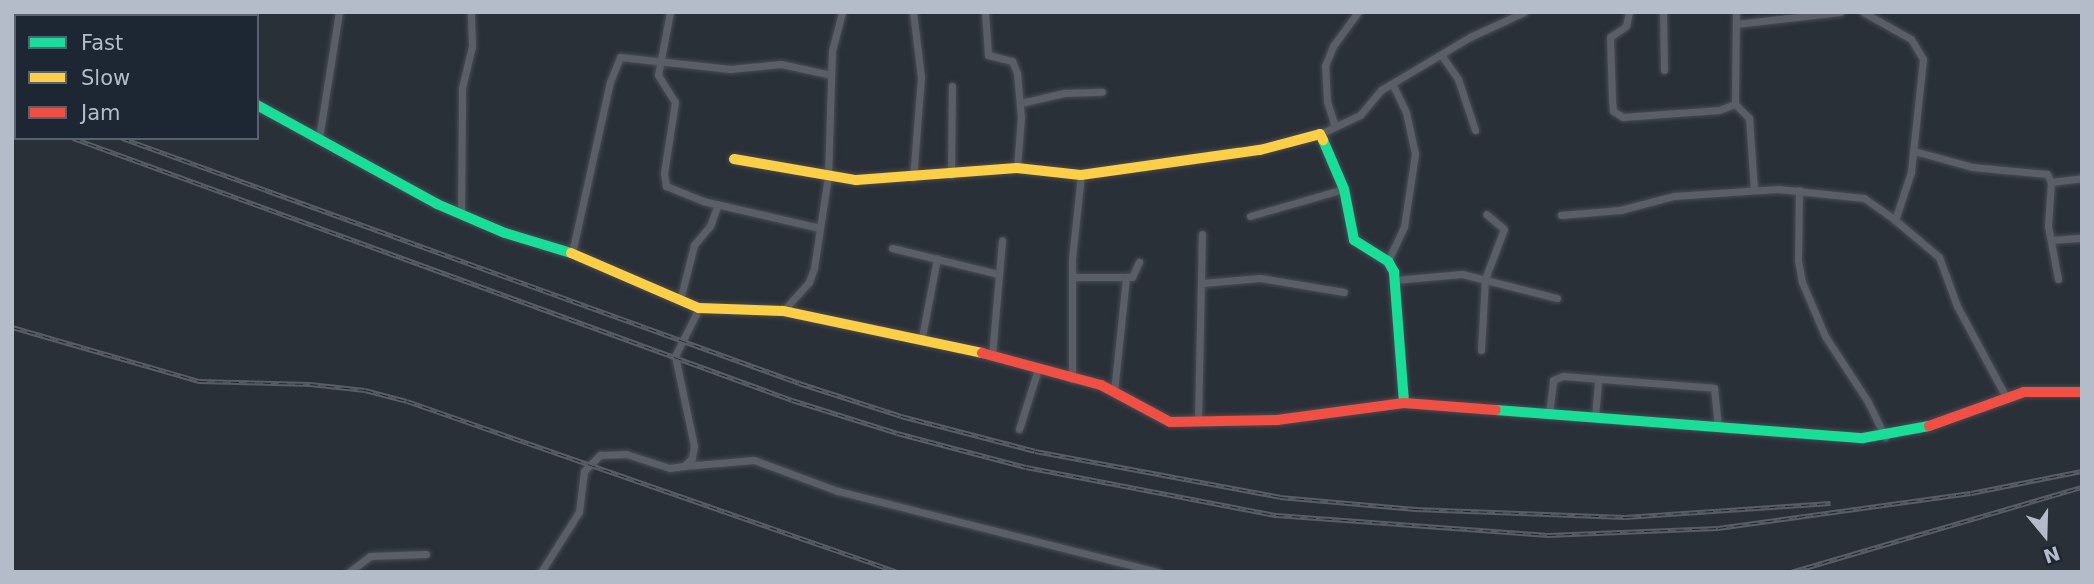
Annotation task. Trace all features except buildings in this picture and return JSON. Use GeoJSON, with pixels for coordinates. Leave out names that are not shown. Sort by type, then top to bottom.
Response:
{"type":"FeatureCollection","features":[{"type":"Feature","properties":{"kind":"main road"},"geometry":{"type":"LineString","coordinates":[[259,106],[461,214],[572,253],[699,307],[783,311],[922,337],[1114,392],[1154,417],[1198,422],[1277,420],[1404,403],[1885,437],[1941,423],[2006,397],[2033,391],[2082,392]]}},
{"type":"Feature","properties":{"kind":"main road"},"geometry":{"type":"LineString","coordinates":[[734,159],[828,177],[913,178],[1017,168],[1080,175],[1260,150],[1320,134],[1344,189],[1356,244],[1388,261],[1395,280],[1404,403]]}},
{"type":"Feature","properties":{"kind":"street"},"geometry":{"type":"LineString","coordinates":[[319,138],[339,12]]}},
{"type":"Feature","properties":{"kind":"street"},"geometry":{"type":"LineString","coordinates":[[461,214],[463,88],[472,46],[471,12]]}},
{"type":"Feature","properties":{"kind":"street"},"geometry":{"type":"LineString","coordinates":[[670,12],[658,59],[659,82],[672,91],[676,102],[664,173],[666,187],[718,204],[820,228]]}},
{"type":"Feature","properties":{"kind":"street"},"geometry":{"type":"LineString","coordinates":[[783,311],[809,282],[820,228],[828,177],[831,75],[842,12]]}},
{"type":"Feature","properties":{"kind":"street"},"geometry":{"type":"LineString","coordinates":[[913,12],[921,77],[913,178]]}},
{"type":"Feature","properties":{"kind":"street"},"geometry":{"type":"LineString","coordinates":[[985,12],[988,55],[1012,61],[1021,103],[1017,168]]}},
{"type":"Feature","properties":{"kind":"street"},"geometry":{"type":"LineString","coordinates":[[1335,127],[1326,101],[1325,66],[1333,46],[1358,12]]}},
{"type":"Feature","properties":{"kind":"street"},"geometry":{"type":"LineString","coordinates":[[1320,134],[1360,115],[1373,95],[1524,12]]}},
{"type":"Feature","properties":{"kind":"street"},"geometry":{"type":"LineString","coordinates":[[1629,12],[1626,26],[1611,37],[1612,101],[1617,116],[1719,110],[1735,104]]}},
{"type":"Feature","properties":{"kind":"street"},"geometry":{"type":"LineString","coordinates":[[1663,12],[1664,70]]}},
{"type":"Feature","properties":{"kind":"street"},"geometry":{"type":"LineString","coordinates":[[1736,12],[1735,104],[1749,118],[1754,190]]}},
{"type":"Feature","properties":{"kind":"street"},"geometry":{"type":"LineString","coordinates":[[1736,24],[1840,12]]}},
{"type":"Feature","properties":{"kind":"street"},"geometry":{"type":"LineString","coordinates":[[1863,12],[1911,39],[1923,59],[1914,151],[1895,220]]}},
{"type":"Feature","properties":{"kind":"street"},"geometry":{"type":"LineString","coordinates":[[572,253],[616,63],[628,54],[730,69],[781,64],[831,75]]}},
{"type":"Feature","properties":{"kind":"street"},"geometry":{"type":"LineString","coordinates":[[1442,56],[1458,79],[1475,130]]}},
{"type":"Feature","properties":{"kind":"street"},"geometry":{"type":"LineString","coordinates":[[1388,261],[1404,227],[1415,154],[1406,112],[1393,85]]}},
{"type":"Feature","properties":{"kind":"street"},"geometry":{"type":"LineString","coordinates":[[951,175],[952,86]]}},
{"type":"Feature","properties":{"kind":"street"},"geometry":{"type":"LineString","coordinates":[[1021,103],[1064,93],[1102,92]]}},
{"type":"Feature","properties":{"kind":"street"},"geometry":{"type":"LineString","coordinates":[[1914,151],[1972,167],[2042,173],[2051,183],[2050,240],[2058,279]]}},
{"type":"Feature","properties":{"kind":"street"},"geometry":{"type":"LineString","coordinates":[[1072,379],[1075,342],[1072,277],[1080,175]]}},
{"type":"Feature","properties":{"kind":"street"},"geometry":{"type":"LineString","coordinates":[[2051,183],[2082,178]]}},
{"type":"Feature","properties":{"kind":"street"},"geometry":{"type":"LineString","coordinates":[[1250,216],[1344,189]]}},
{"type":"Feature","properties":{"kind":"street"},"geometry":{"type":"LineString","coordinates":[[1561,215],[1620,210],[1674,196],[1754,190],[1799,190],[1864,198],[1939,257],[1957,306],[2006,397]]}},
{"type":"Feature","properties":{"kind":"street"},"geometry":{"type":"LineString","coordinates":[[1799,190],[1798,260],[1802,282],[1825,336],[1868,402],[1885,437]]}},
{"type":"Feature","properties":{"kind":"street"},"geometry":{"type":"LineString","coordinates":[[680,300],[694,245],[710,226],[718,204]]}},
{"type":"Feature","properties":{"kind":"street"},"geometry":{"type":"LineString","coordinates":[[1481,350],[1485,279],[1504,229],[1486,214]]}},
{"type":"Feature","properties":{"kind":"street"},"geometry":{"type":"LineString","coordinates":[[1198,422],[1202,234]]}},
{"type":"Feature","properties":{"kind":"street"},"geometry":{"type":"LineString","coordinates":[[2050,240],[2082,238]]}},
{"type":"Feature","properties":{"kind":"street"},"geometry":{"type":"LineString","coordinates":[[992,355],[1002,240]]}},
{"type":"Feature","properties":{"kind":"street"},"geometry":{"type":"LineString","coordinates":[[892,248],[999,274]]}},
{"type":"Feature","properties":{"kind":"street"},"geometry":{"type":"LineString","coordinates":[[922,337],[937,258]]}},
{"type":"Feature","properties":{"kind":"street"},"geometry":{"type":"LineString","coordinates":[[1072,277],[1126,278],[1136,274],[1139,262]]}},
{"type":"Feature","properties":{"kind":"street"},"geometry":{"type":"LineString","coordinates":[[1395,280],[1438,274],[1485,279],[1557,298]]}},
{"type":"Feature","properties":{"kind":"street"},"geometry":{"type":"LineString","coordinates":[[1114,392],[1126,278]]}},
{"type":"Feature","properties":{"kind":"street"},"geometry":{"type":"LineString","coordinates":[[1203,283],[1260,278],[1344,292]]}},
{"type":"Feature","properties":{"kind":"street"},"geometry":{"type":"LineString","coordinates":[[684,466],[692,458],[694,446],[675,356],[699,307]]}},
{"type":"Feature","properties":{"kind":"street"},"geometry":{"type":"LineString","coordinates":[[1019,429],[1038,369]]}},
{"type":"Feature","properties":{"kind":"street"},"geometry":{"type":"LineString","coordinates":[[1549,414],[1555,377],[1598,379],[1714,388],[1718,426]]}},
{"type":"Feature","properties":{"kind":"street"},"geometry":{"type":"LineString","coordinates":[[1595,417],[1598,379]]}},
{"type":"Feature","properties":{"kind":"street"},"geometry":{"type":"LineString","coordinates":[[541,572],[579,512],[584,471],[600,455],[611,452],[662,466],[754,460],[838,491],[1158,572]]}},
{"type":"Feature","properties":{"kind":"street"},"geometry":{"type":"LineString","coordinates":[[349,572],[370,556],[426,554]]}},
{"type":"Feature","properties":{"kind":"railway"},"geometry":{"type":"LineString","coordinates":[[78,140],[792,400],[897,433],[1026,467],[1276,515],[1548,535],[1718,528],[1971,493],[2082,471]]}},
{"type":"Feature","properties":{"kind":"railway"},"geometry":{"type":"LineString","coordinates":[[128,140],[799,383],[901,416],[1035,451],[1280,497],[1415,509],[1625,517],[1831,503]]}},
{"type":"Feature","properties":{"kind":"railway"},"geometry":{"type":"LineString","coordinates":[[12,327],[199,381],[310,384],[365,390],[407,401],[898,572]]}},
{"type":"Feature","properties":{"kind":"railway"},"geometry":{"type":"LineString","coordinates":[[1791,572],[2082,487]]}},
{"type":"Feature","properties":{"kind":"traffic: fast"},"geometry":{"type":"LineString","coordinates":[[259,106],[437,204],[505,233],[571,253]]}},
{"type":"Feature","properties":{"kind":"traffic: fast"},"geometry":{"type":"LineString","coordinates":[[1323,140],[1344,189],[1354,240],[1388,261],[1394,272],[1404,403]]}},
{"type":"Feature","properties":{"kind":"traffic: fast"},"geometry":{"type":"LineString","coordinates":[[1496,410],[1863,438],[1929,426]]}},
{"type":"Feature","properties":{"kind":"traffic: slow"},"geometry":{"type":"LineString","coordinates":[[38,12],[42,14]]}},
{"type":"Feature","properties":{"kind":"traffic: slow"},"geometry":{"type":"LineString","coordinates":[[734,159],[856,180],[1017,168],[1081,175],[1260,150],[1320,134],[1323,140]]}},
{"type":"Feature","properties":{"kind":"traffic: slow"},"geometry":{"type":"LineString","coordinates":[[571,253],[699,308],[783,311],[982,353]]}},
{"type":"Feature","properties":{"kind":"traffic: jam"},"geometry":{"type":"LineString","coordinates":[[982,353],[1101,385],[1170,422],[1277,420],[1404,403],[1496,410]]}},
{"type":"Feature","properties":{"kind":"traffic: jam"},"geometry":{"type":"LineString","coordinates":[[1929,426],[2024,392],[2082,392]]}}]}
